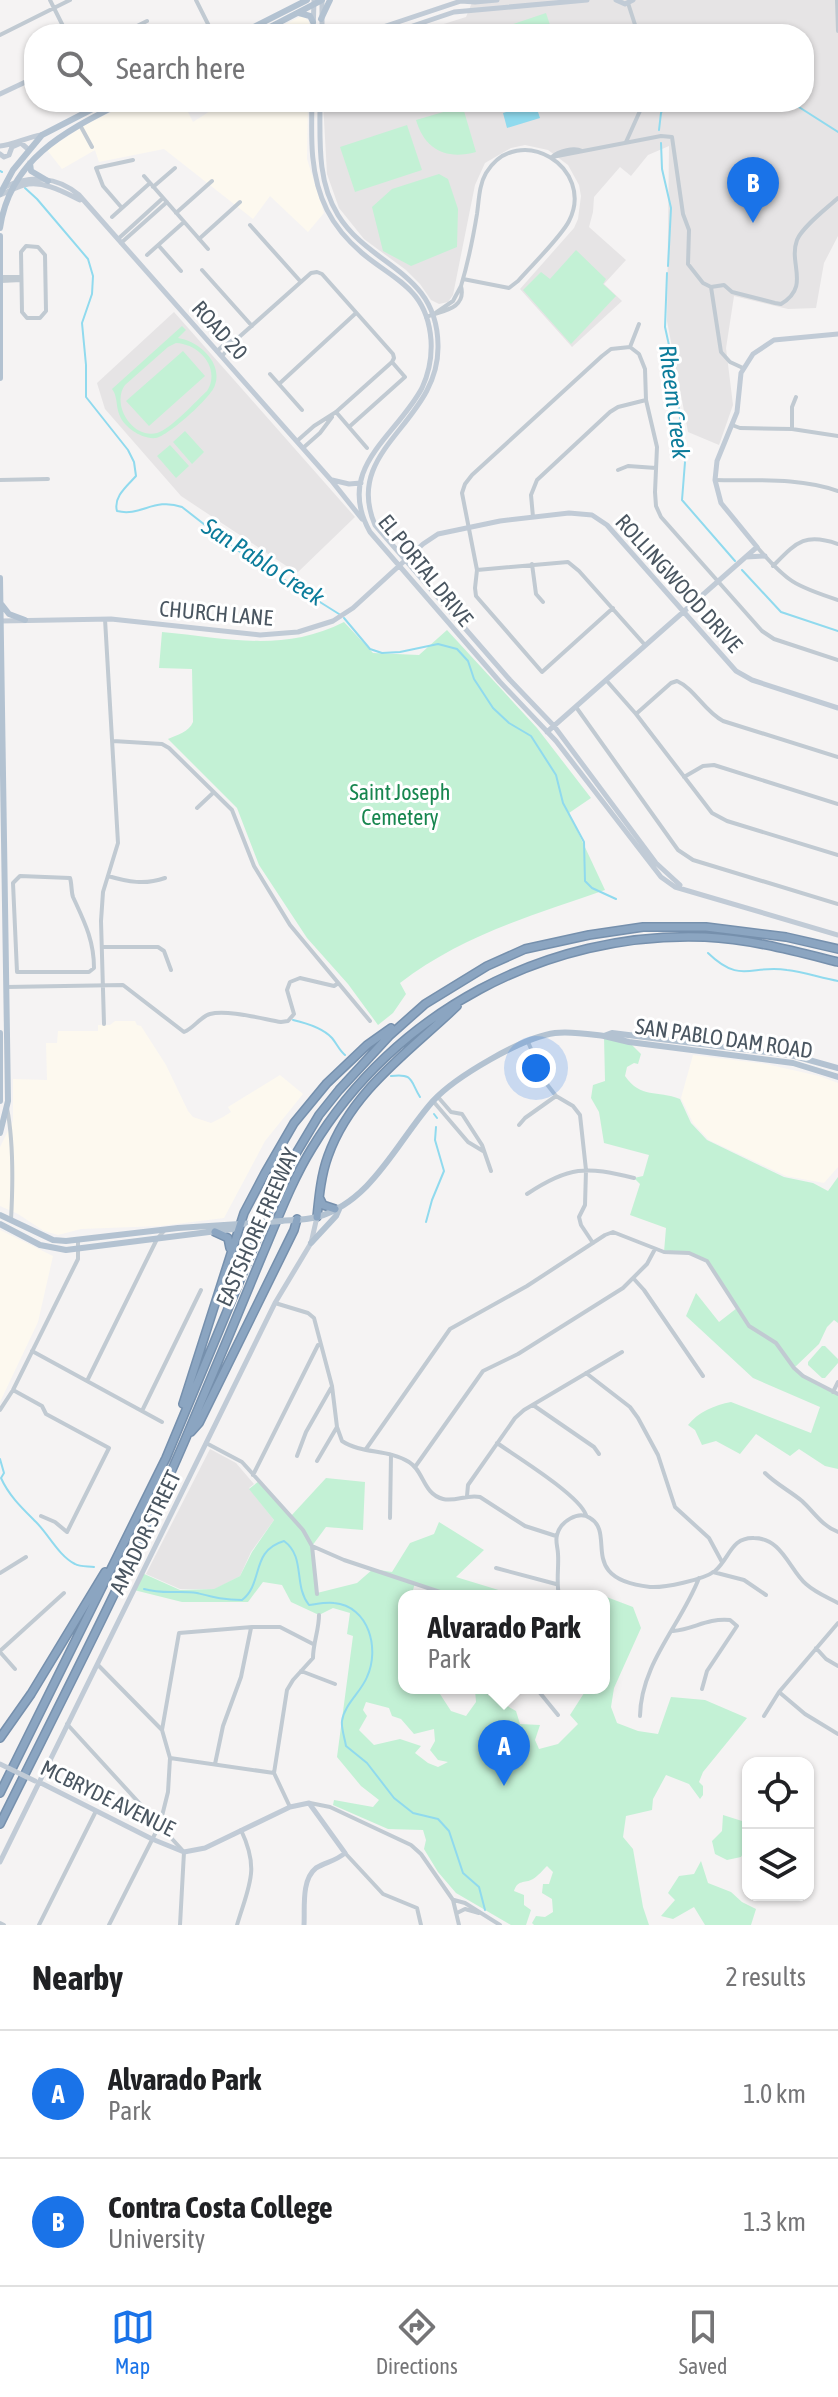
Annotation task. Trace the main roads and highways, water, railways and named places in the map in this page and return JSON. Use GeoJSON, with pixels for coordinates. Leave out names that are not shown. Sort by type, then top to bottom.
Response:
{"type":"FeatureCollection","features":[{"type":"Feature","properties":{"kind":"highway","name":"EASTSHORE FREEWAY"},"geometry":{"type":"LineString","coordinates":[[0,1793],[166,1458],[269,1210],[300,1145],[339,1090],[389,1036],[425,1004],[487,966],[525,949],[615,930],[675,926],[732,928],[838,949]]}},
{"type":"Feature","properties":{"kind":"highway","name":"EASTSHORE FREEWAY"},"geometry":{"type":"LineString","coordinates":[[0,1824],[157,1505],[297,1176],[323,1130],[347,1097],[392,1050],[439,1012],[468,996],[542,961],[590,947],[647,938],[730,939],[838,962]]}},
{"type":"Feature","properties":{"kind":"highway"},"geometry":{"type":"LineString","coordinates":[[317,1217],[327,1157],[336,1137],[375,1081],[468,996]]}},
{"type":"Feature","properties":{"kind":"highway"},"geometry":{"type":"LineString","coordinates":[[166,1458],[241,1224],[265,1173],[307,1105],[327,1083],[367,1045],[425,1004]]}},
{"type":"Feature","properties":{"kind":"highway"},"geometry":{"type":"LineString","coordinates":[[319,1197],[323,1205],[338,1208]]}},
{"type":"Feature","properties":{"kind":"highway"},"geometry":{"type":"LineString","coordinates":[[187,1436],[199,1423],[234,1355],[297,1219]]}},
{"type":"Feature","properties":{"kind":"highway"},"geometry":{"type":"LineString","coordinates":[[215,1232],[228,1238],[231,1243],[228,1264]]}},
{"type":"Feature","properties":{"kind":"highway"},"geometry":{"type":"LineString","coordinates":[[0,1738],[31,1694],[124,1543]]}},
{"type":"Feature","properties":{"kind":"main road"},"geometry":{"type":"LineString","coordinates":[[263,24],[307,0]]}},
{"type":"Feature","properties":{"kind":"main road"},"geometry":{"type":"LineString","coordinates":[[277,24],[322,0]]}},
{"type":"Feature","properties":{"kind":"main road"},"geometry":{"type":"LineString","coordinates":[[299,13],[317,20],[330,0]]}},
{"type":"Feature","properties":{"kind":"main road"},"geometry":{"type":"LineString","coordinates":[[0,228],[3,191],[13,170],[42,135],[90,112]]}},
{"type":"Feature","properties":{"kind":"main road"},"geometry":{"type":"LineString","coordinates":[[3,191],[15,183],[48,145],[95,112]]}},
{"type":"Feature","properties":{"kind":"main road"},"geometry":{"type":"LineString","coordinates":[[30,163],[30,170],[48,181]]}},
{"type":"Feature","properties":{"kind":"main road"},"geometry":{"type":"LineString","coordinates":[[0,236],[0,378]]}},
{"type":"Feature","properties":{"kind":"main road"},"geometry":{"type":"LineString","coordinates":[[0,578],[3,987],[8,1087],[7,1108],[0,1133]]}},
{"type":"Feature","properties":{"kind":"main road"},"geometry":{"type":"LineString","coordinates":[[1,601],[9,614],[25,620]]}},
{"type":"Feature","properties":{"kind":"main road"},"geometry":{"type":"LineString","coordinates":[[0,1033],[0,1101]]}},
{"type":"Feature","properties":{"kind":"main road","name":"SAN PABLO DAM ROAD"},"geometry":{"type":"LineString","coordinates":[[0,1223],[40,1245],[66,1250],[78,1245],[165,1229],[317,1217],[338,1208],[362,1190],[435,1099],[462,1078],[527,1040],[556,1033],[604,1036],[629,1042],[793,1063],[838,1077]]}},
{"type":"Feature","properties":{"kind":"main road","name":"SAN PABLO DAM ROAD"},"geometry":{"type":"LineString","coordinates":[[604,1036],[612,1033],[791,1055],[838,1068]]}},
{"type":"Feature","properties":{"kind":"main road"},"geometry":{"type":"LineString","coordinates":[[1,1080],[8,1087]]}},
{"type":"Feature","properties":{"kind":"main road"},"geometry":{"type":"LineString","coordinates":[[311,1243],[336,1216],[338,1208]]}},
{"type":"Feature","properties":{"kind":"main road","name":"SAN PABLO DAM ROAD"},"geometry":{"type":"LineString","coordinates":[[0,1215],[53,1240],[78,1245],[215,1232],[233,1229],[241,1224]]}},
{"type":"Feature","properties":{"kind":"main road"},"geometry":{"type":"LineString","coordinates":[[0,1223],[11,1220]]}},
{"type":"Feature","properties":{"kind":"main road"},"geometry":{"type":"LineString","coordinates":[[14,1232],[19,1228],[33,1235],[38,1234]]}},
{"type":"Feature","properties":{"kind":"water"},"geometry":{"type":"Polygon","coordinates":[[[538,112],[540,118],[507,128],[503,113],[538,112]]]}},
{"type":"Feature","properties":{"kind":"waterway","name":"Rheem Creek"},"geometry":{"type":"LineString","coordinates":[[659,130],[661,112]]}},
{"type":"Feature","properties":{"kind":"waterway"},"geometry":{"type":"LineString","coordinates":[[807,112],[838,132]]}},
{"type":"Feature","properties":{"kind":"waterway","name":"Rheem Creek"},"geometry":{"type":"LineString","coordinates":[[661,143],[662,169],[671,208],[668,266]]}},
{"type":"Feature","properties":{"kind":"waterway","name":"San Pablo Creek"},"geometry":{"type":"LineString","coordinates":[[25,188],[88,259],[93,276],[92,294],[82,323],[86,397],[128,450],[136,476],[119,496],[117,511],[133,512],[163,504],[182,507],[237,550],[339,614]]}},
{"type":"Feature","properties":{"kind":"waterway","name":"Rheem Creek"},"geometry":{"type":"LineString","coordinates":[[667,273],[665,327],[683,439],[682,500],[735,561]]}},
{"type":"Feature","properties":{"kind":"waterway","name":"Rheem Creek"},"geometry":{"type":"LineString","coordinates":[[742,570],[781,612],[838,631]]}},
{"type":"Feature","properties":{"kind":"waterway","name":"San Pablo Creek"},"geometry":{"type":"LineString","coordinates":[[344,618],[370,649],[382,653],[438,644],[457,649],[468,661],[474,679],[493,708],[509,723],[531,736],[556,775],[563,803],[584,842],[585,881],[592,888],[616,899]]}},
{"type":"Feature","properties":{"kind":"waterway","name":"San Pablo Creek"},"geometry":{"type":"LineString","coordinates":[[708,953],[719,963],[738,971],[787,970],[838,981]]}},
{"type":"Feature","properties":{"kind":"waterway"},"geometry":{"type":"LineString","coordinates":[[293,1020],[324,1031],[345,1055]]}},
{"type":"Feature","properties":{"kind":"waterway"},"geometry":{"type":"LineString","coordinates":[[391,1076],[408,1077],[420,1097]]}},
{"type":"Feature","properties":{"kind":"waterway"},"geometry":{"type":"LineString","coordinates":[[434,1114],[437,1118]]}},
{"type":"Feature","properties":{"kind":"waterway"},"geometry":{"type":"LineString","coordinates":[[426,1222],[444,1171],[435,1140],[436,1127]]}},
{"type":"Feature","properties":{"kind":"waterway"},"geometry":{"type":"LineString","coordinates":[[0,1459],[4,1473],[1,1478],[8,1491],[59,1551],[79,1566],[94,1567]]}},
{"type":"Feature","properties":{"kind":"waterway"},"geometry":{"type":"LineString","coordinates":[[144,1589],[242,1600],[249,1593],[266,1552],[284,1541],[295,1555],[301,1589],[309,1605],[331,1603],[346,1606],[363,1620],[372,1642],[371,1666],[343,1715],[346,1746],[367,1763],[394,1798],[413,1813],[438,1819],[449,1831],[463,1873],[479,1887],[485,1910]]}},
{"type":"Feature","properties":{"kind":"place","name":"Contra Costa College"},"geometry":{"type":"Point","coordinates":[753,223]}},
{"type":"Feature","properties":{"kind":"place","name":"Alvarado Park"},"geometry":{"type":"Point","coordinates":[504,1786]}},
{"type":"Feature","properties":{"kind":"park label","name":"Saint Joseph Cemetery"},"geometry":{"type":"Point","coordinates":[400,804]}}]}
